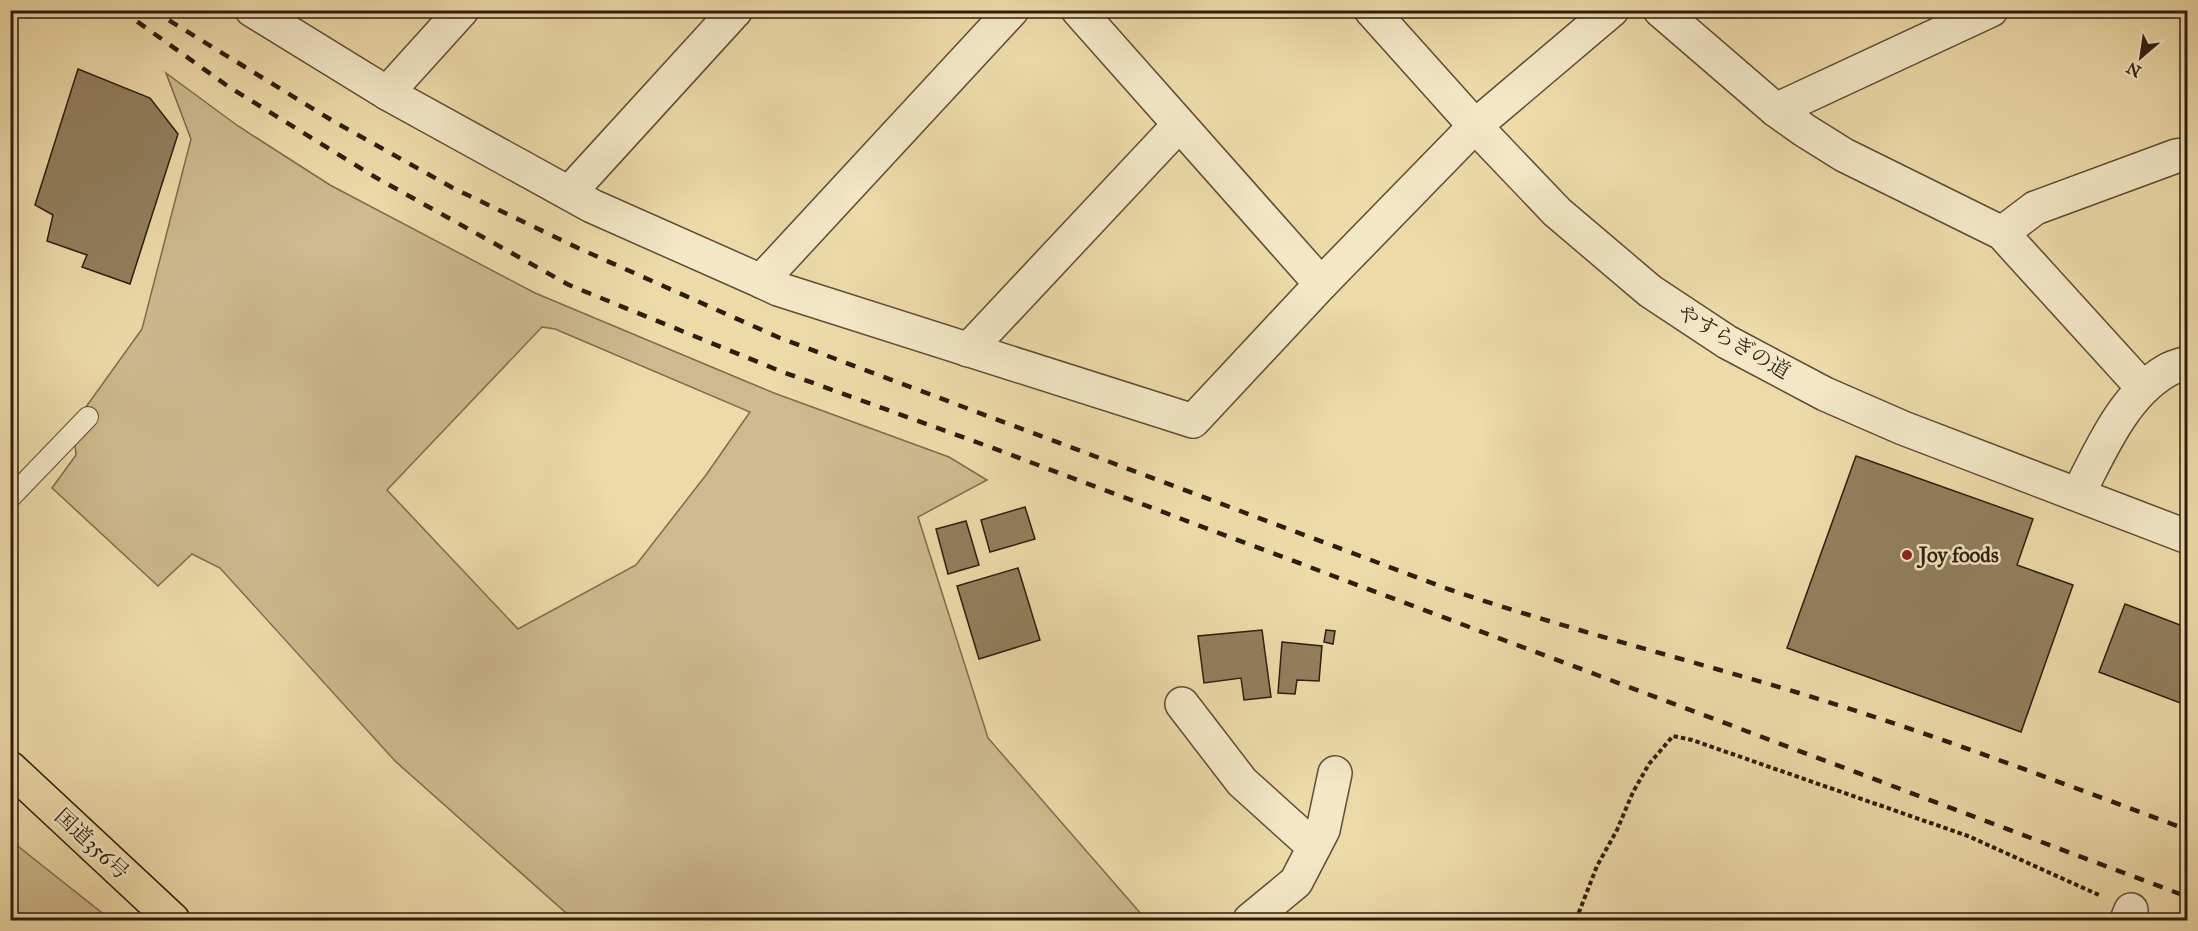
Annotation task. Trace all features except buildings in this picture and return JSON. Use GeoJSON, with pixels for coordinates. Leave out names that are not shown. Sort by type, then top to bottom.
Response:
{"type":"FeatureCollection","features":[{"type":"Feature","properties":{"kind":"highway","name":"国道356号"},"geometry":{"type":"LineString","coordinates":[[10,768],[173,921]]}},
{"type":"Feature","properties":{"kind":"street"},"geometry":{"type":"LineString","coordinates":[[252,10],[387,93],[569,194],[778,289],[1193,421],[1321,284],[1475,126],[1612,10]]}},
{"type":"Feature","properties":{"kind":"street"},"geometry":{"type":"LineString","coordinates":[[387,93],[462,10]]}},
{"type":"Feature","properties":{"kind":"street"},"geometry":{"type":"LineString","coordinates":[[569,194],[736,10]]}},
{"type":"Feature","properties":{"kind":"street"},"geometry":{"type":"LineString","coordinates":[[761,281],[1012,10]]}},
{"type":"Feature","properties":{"kind":"street"},"geometry":{"type":"LineString","coordinates":[[1078,10],[1321,284]]}},
{"type":"Feature","properties":{"kind":"street","name":"やすらぎの道"},"geometry":{"type":"LineString","coordinates":[[1371,10],[1475,126],[1557,212],[1650,291],[1727,342],[1825,394],[1893,424],[2187,537]]}},
{"type":"Feature","properties":{"kind":"street"},"geometry":{"type":"LineString","coordinates":[[1660,10],[1776,110],[1844,155],[2001,233],[2143,388]]}},
{"type":"Feature","properties":{"kind":"street"},"geometry":{"type":"LineString","coordinates":[[1776,110],[1990,10]]}},
{"type":"Feature","properties":{"kind":"street"},"geometry":{"type":"LineString","coordinates":[[968,350],[1179,125]]}},
{"type":"Feature","properties":{"kind":"street"},"geometry":{"type":"LineString","coordinates":[[2001,233],[2035,208],[2187,154]]}},
{"type":"Feature","properties":{"kind":"street"},"geometry":{"type":"LineString","coordinates":[[2078,494],[2112,429],[2143,388],[2167,370],[2187,363]]}},
{"type":"Feature","properties":{"kind":"street"},"geometry":{"type":"LineString","coordinates":[[1182,704],[1242,782],[1314,848]]}},
{"type":"Feature","properties":{"kind":"street"},"geometry":{"type":"LineString","coordinates":[[1250,921],[1296,882],[1323,830],[1335,773]]}},
{"type":"Feature","properties":{"kind":"lane"},"geometry":{"type":"LineString","coordinates":[[10,498],[88,417]]}},
{"type":"Feature","properties":{"kind":"path"},"geometry":{"type":"LineString","coordinates":[[1576,921],[1598,866],[1633,792],[1649,764],[1673,736],[1692,740],[1968,836],[2128,915]]}},
{"type":"Feature","properties":{"kind":"shaded area"},"geometry":{"type":"Polygon","coordinates":[[[166,73],[238,126],[330,185],[535,293],[774,393],[949,457],[987,480],[918,517],[988,738],[1142,915],[1130,920],[930,920],[904,912],[890,914],[877,920],[574,920],[395,761],[220,568],[192,554],[158,586],[52,488],[76,455],[73,425],[142,329],[191,139],[166,73]],[[542,327],[387,490],[518,629],[636,565],[706,475],[750,412],[555,329],[542,327]]]}},
{"type":"Feature","properties":{"kind":"shaded area"},"geometry":{"type":"Polygon","coordinates":[[[10,839],[19,847],[111,920],[11,920],[10,839]]]}},
{"type":"Feature","properties":{"kind":"railway"},"geometry":{"type":"LineString","coordinates":[[121,10],[229,87],[375,177],[569,285],[780,371],[990,447],[2188,897]]}},
{"type":"Feature","properties":{"kind":"railway"},"geometry":{"type":"LineString","coordinates":[[152,10],[333,121],[453,188],[578,248],[780,338],[1448,589],[1535,617],[1848,708],[1995,758],[2188,830]]}},
{"type":"Feature","properties":{"kind":"place","name":"Joy foods"},"geometry":{"type":"Point","coordinates":[1907,555]}}]}
